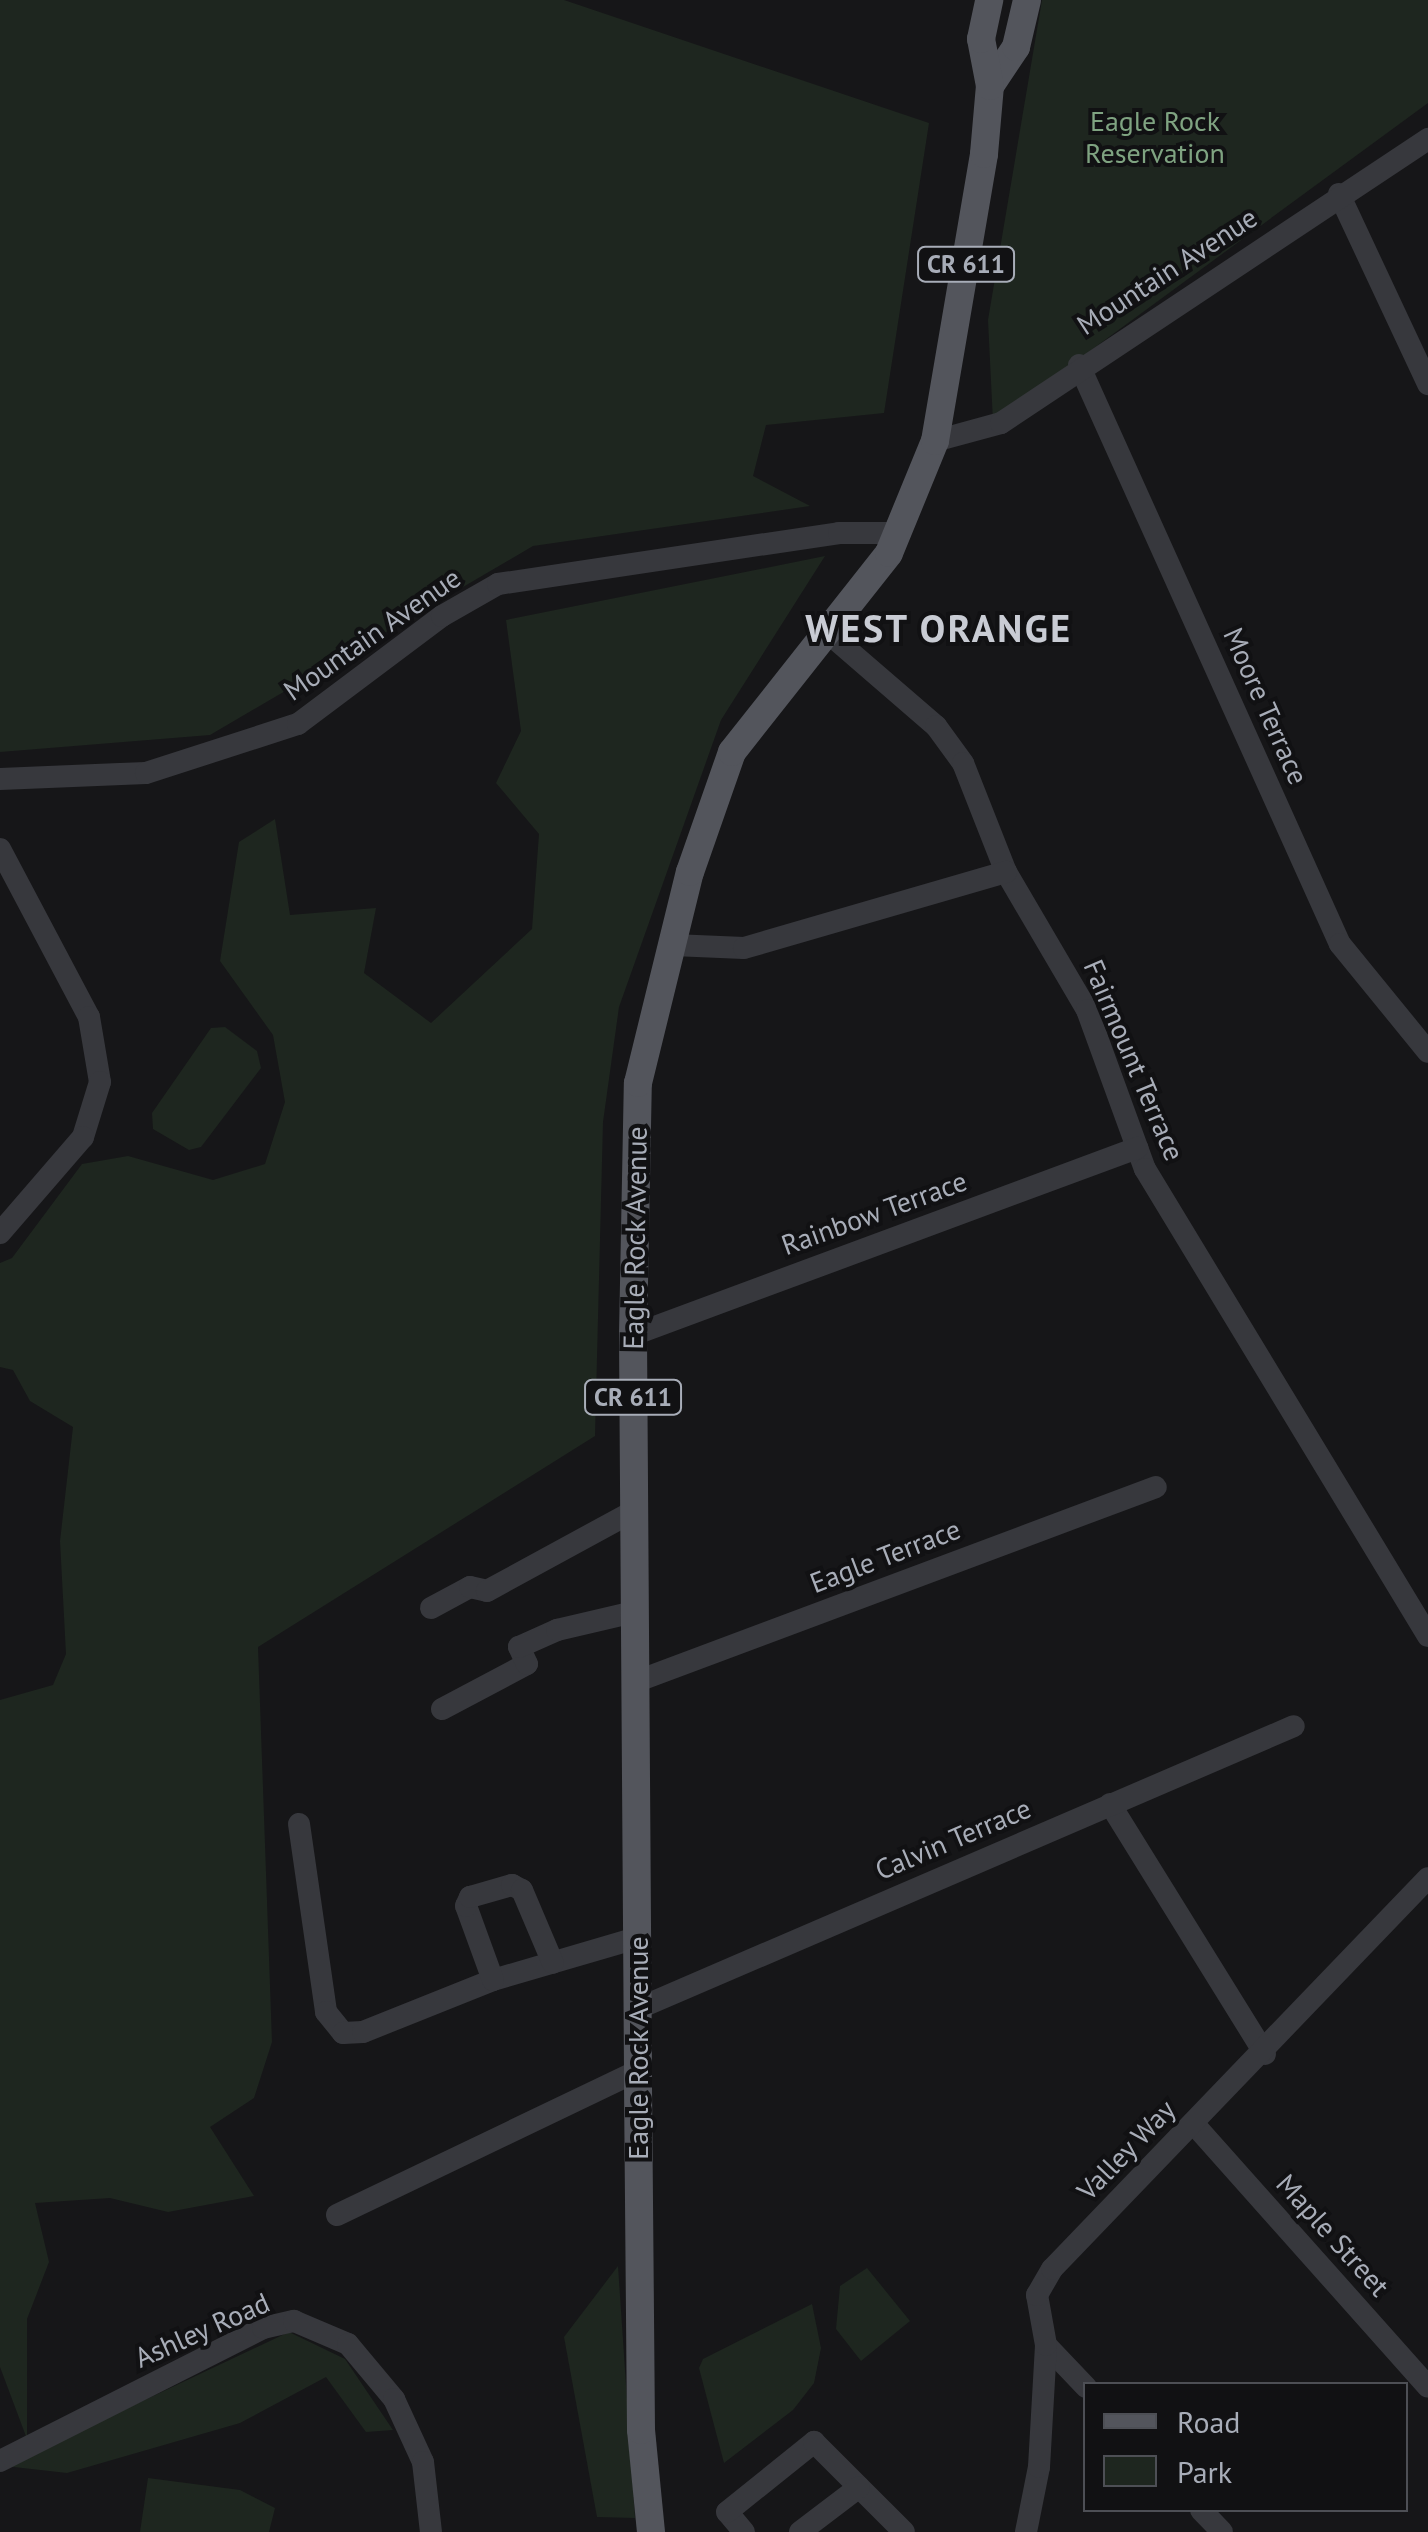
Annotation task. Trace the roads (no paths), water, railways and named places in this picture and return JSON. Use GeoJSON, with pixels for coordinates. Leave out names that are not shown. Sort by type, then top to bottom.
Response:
{"type":"FeatureCollection","features":[{"type":"Feature","properties":{"kind":"main road","name":"Eagle Rock Avenue"},"geometry":{"type":"LineString","coordinates":[[651,2532],[641,2430],[637,2009],[632,1335],[638,1083],[673,945],[732,752],[828,632],[900,532],[934,441],[990,86],[981,39],[989,0]]}},
{"type":"Feature","properties":{"kind":"main road"},"geometry":{"type":"LineString","coordinates":[[1014,0],[1018,32]]}},
{"type":"Feature","properties":{"kind":"main road","name":"Eagle Rock Avenue"},"geometry":{"type":"LineString","coordinates":[[990,86],[1016,47],[1027,0]]}},
{"type":"Feature","properties":{"kind":"street","name":"Mountain Avenue"},"geometry":{"type":"LineString","coordinates":[[934,441],[1000,422],[1079,365],[1428,139]]}},
{"type":"Feature","properties":{"kind":"street"},"geometry":{"type":"LineString","coordinates":[[1339,194],[1428,384]]}},
{"type":"Feature","properties":{"kind":"street","name":"Moore Terrace"},"geometry":{"type":"LineString","coordinates":[[1079,365],[1340,944],[1428,1052]]}},
{"type":"Feature","properties":{"kind":"street","name":"Mountain Avenue"},"geometry":{"type":"LineString","coordinates":[[0,780],[146,773],[298,724],[442,616],[498,584],[839,533],[900,532]]}},
{"type":"Feature","properties":{"kind":"street","name":"Fairmount Terrace"},"geometry":{"type":"LineString","coordinates":[[828,632],[936,726],[971,780],[1006,872],[1088,1010],[1137,1148],[1428,1636]]}},
{"type":"Feature","properties":{"kind":"street"},"geometry":{"type":"LineString","coordinates":[[0,849],[89,1017],[100,1082],[83,1137],[0,1233]]}},
{"type":"Feature","properties":{"kind":"street"},"geometry":{"type":"LineString","coordinates":[[673,945],[744,948],[1006,872]]}},
{"type":"Feature","properties":{"kind":"street","name":"Rainbow Terrace"},"geometry":{"type":"LineString","coordinates":[[632,1335],[1137,1148]]}},
{"type":"Feature","properties":{"kind":"street","name":"Eagle Terrace"},"geometry":{"type":"LineString","coordinates":[[635,1682],[1156,1487]]}},
{"type":"Feature","properties":{"kind":"street"},"geometry":{"type":"LineString","coordinates":[[431,1608],[470,1587],[487,1591],[634,1510]]}},
{"type":"Feature","properties":{"kind":"street"},"geometry":{"type":"LineString","coordinates":[[442,1709],[527,1664],[519,1648],[556,1630],[634,1612]]}},
{"type":"Feature","properties":{"kind":"street","name":"Calvin Terrace"},"geometry":{"type":"LineString","coordinates":[[637,2009],[1294,1726]]}},
{"type":"Feature","properties":{"kind":"street"},"geometry":{"type":"LineString","coordinates":[[1110,1804],[1265,2054]]}},
{"type":"Feature","properties":{"kind":"street"},"geometry":{"type":"LineString","coordinates":[[299,1824],[326,2012],[343,2033],[363,2032],[493,1980],[637,1938]]}},
{"type":"Feature","properties":{"kind":"street","name":"Valley Way"},"geometry":{"type":"LineString","coordinates":[[1026,2532],[1039,2467],[1046,2345],[1037,2295],[1052,2269],[1265,2054],[1428,1878]]}},
{"type":"Feature","properties":{"kind":"street"},"geometry":{"type":"LineString","coordinates":[[493,1980],[466,1906],[470,1897],[512,1885],[522,1890],[552,1963]]}},
{"type":"Feature","properties":{"kind":"street"},"geometry":{"type":"LineString","coordinates":[[337,2215],[638,2070]]}},
{"type":"Feature","properties":{"kind":"street","name":"Maple Street"},"geometry":{"type":"LineString","coordinates":[[1193,2123],[1428,2387]]}},
{"type":"Feature","properties":{"kind":"street","name":"Ashley Road"},"geometry":{"type":"LineString","coordinates":[[0,2461],[263,2328],[294,2321],[348,2344],[394,2399],[423,2462],[431,2532]]}},
{"type":"Feature","properties":{"kind":"street"},"geometry":{"type":"LineString","coordinates":[[1046,2345],[1083,2383]]}},
{"type":"Feature","properties":{"kind":"street"},"geometry":{"type":"LineString","coordinates":[[744,2532],[727,2512],[814,2442],[904,2532]]}},
{"type":"Feature","properties":{"kind":"street"},"geometry":{"type":"LineString","coordinates":[[800,2532],[859,2487]]}},
{"type":"Feature","properties":{"kind":"district","name":"WEST ORANGE"},"geometry":{"type":"Point","coordinates":[939,628]}},
{"type":"Feature","properties":{"kind":"park label","name":"Eagle Rock Reservation"},"geometry":{"type":"Point","coordinates":[1155,137]}}]}
